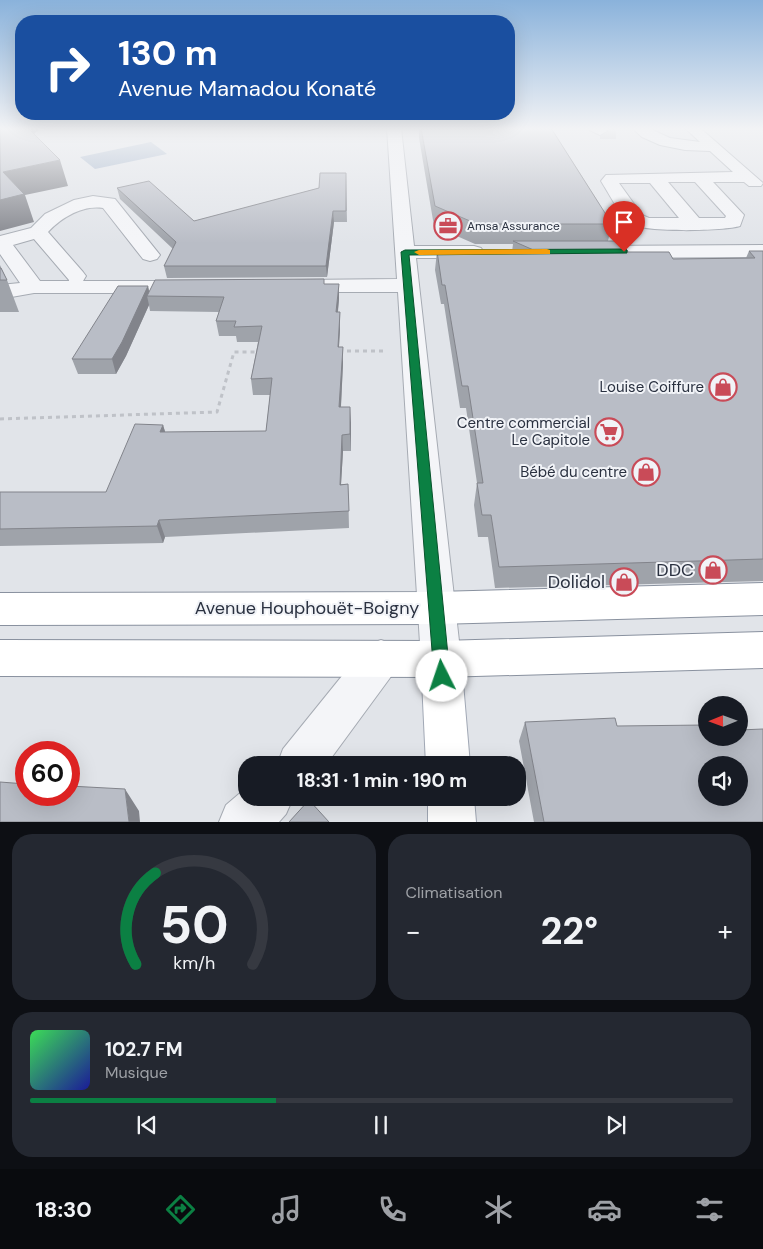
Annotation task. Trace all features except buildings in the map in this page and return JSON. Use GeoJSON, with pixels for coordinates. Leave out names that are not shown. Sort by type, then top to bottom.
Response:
{"type":"FeatureCollection","features":[{"type":"Feature","properties":{"kind":"main road","name":"Avenue Houphouët-Boigny"},"geometry":{"type":"LineString","coordinates":[[0,609],[436,608],[763,599]]}},
{"type":"Feature","properties":{"kind":"main road"},"geometry":{"type":"LineString","coordinates":[[0,658],[441,659],[763,650]]}},
{"type":"Feature","properties":{"kind":"main road"},"geometry":{"type":"LineString","coordinates":[[441,659],[447,756]]}},
{"type":"Feature","properties":{"kind":"main road"},"geometry":{"type":"LineString","coordinates":[[451,806],[452,822]]}},
{"type":"Feature","properties":{"kind":"street"},"geometry":{"type":"LineString","coordinates":[[397,166],[441,659]]}},
{"type":"Feature","properties":{"kind":"street"},"geometry":{"type":"LineString","coordinates":[[737,166],[763,190]]}},
{"type":"Feature","properties":{"kind":"street"},"geometry":{"type":"LineString","coordinates":[[699,178],[735,215],[734,222],[728,224],[657,225],[636,220],[609,181],[612,178],[749,177]]}},
{"type":"Feature","properties":{"kind":"street"},"geometry":{"type":"LineString","coordinates":[[655,178],[695,224]]}},
{"type":"Feature","properties":{"kind":"street"},"geometry":{"type":"LineString","coordinates":[[34,287],[1,242],[38,232],[51,218],[80,204],[103,201],[110,203],[150,255]]}},
{"type":"Feature","properties":{"kind":"street"},"geometry":{"type":"LineString","coordinates":[[38,232],[76,276]]}},
{"type":"Feature","properties":{"kind":"street"},"geometry":{"type":"LineString","coordinates":[[574,252],[763,251]]}},
{"type":"Feature","properties":{"kind":"street"},"geometry":{"type":"LineString","coordinates":[[405,252],[495,252]]}},
{"type":"Feature","properties":{"kind":"street"},"geometry":{"type":"LineString","coordinates":[[280,286],[408,285]]}},
{"type":"Feature","properties":{"kind":"street"},"geometry":{"type":"LineString","coordinates":[[0,292],[34,287],[211,286]]}},
{"type":"Feature","properties":{"kind":"street"},"geometry":{"type":"LineString","coordinates":[[306,756],[381,658]]}},
{"type":"Feature","properties":{"kind":"street"},"geometry":{"type":"LineString","coordinates":[[243,822],[261,806]]}},
{"type":"Feature","properties":{"kind":"path"},"geometry":{"type":"LineString","coordinates":[[330,352],[414,351]]}},
{"type":"Feature","properties":{"kind":"path"},"geometry":{"type":"LineString","coordinates":[[0,419],[217,412],[234,352],[263,352]]}},
{"type":"Feature","properties":{"kind":"water"},"geometry":{"type":"Polygon","coordinates":[[[92,166],[108,166],[95,169],[92,166]]]}},
{"type":"Feature","properties":{"kind":"slow traffic"},"geometry":{"type":"LineString","coordinates":[[419,252],[547,252]]}},
{"type":"Feature","properties":{"kind":"place","name":"Amsa Assurance"},"geometry":{"type":"Point","coordinates":[448,226]}},
{"type":"Feature","properties":{"kind":"place","name":"Louise Coiffure"},"geometry":{"type":"Point","coordinates":[723,387]}},
{"type":"Feature","properties":{"kind":"place","name":"Centre commercial Le Capitole"},"geometry":{"type":"Point","coordinates":[609,432]}},
{"type":"Feature","properties":{"kind":"place","name":"Bébé du centre"},"geometry":{"type":"Point","coordinates":[646,472]}},
{"type":"Feature","properties":{"kind":"place","name":"DDC"},"geometry":{"type":"Point","coordinates":[713,570]}},
{"type":"Feature","properties":{"kind":"place","name":"Dolidol"},"geometry":{"type":"Point","coordinates":[624,582]}},
{"type":"Feature","properties":{"kind":"route"},"geometry":{"type":"LineString","coordinates":[[442,676],[405,252],[624,252]]}}]}
